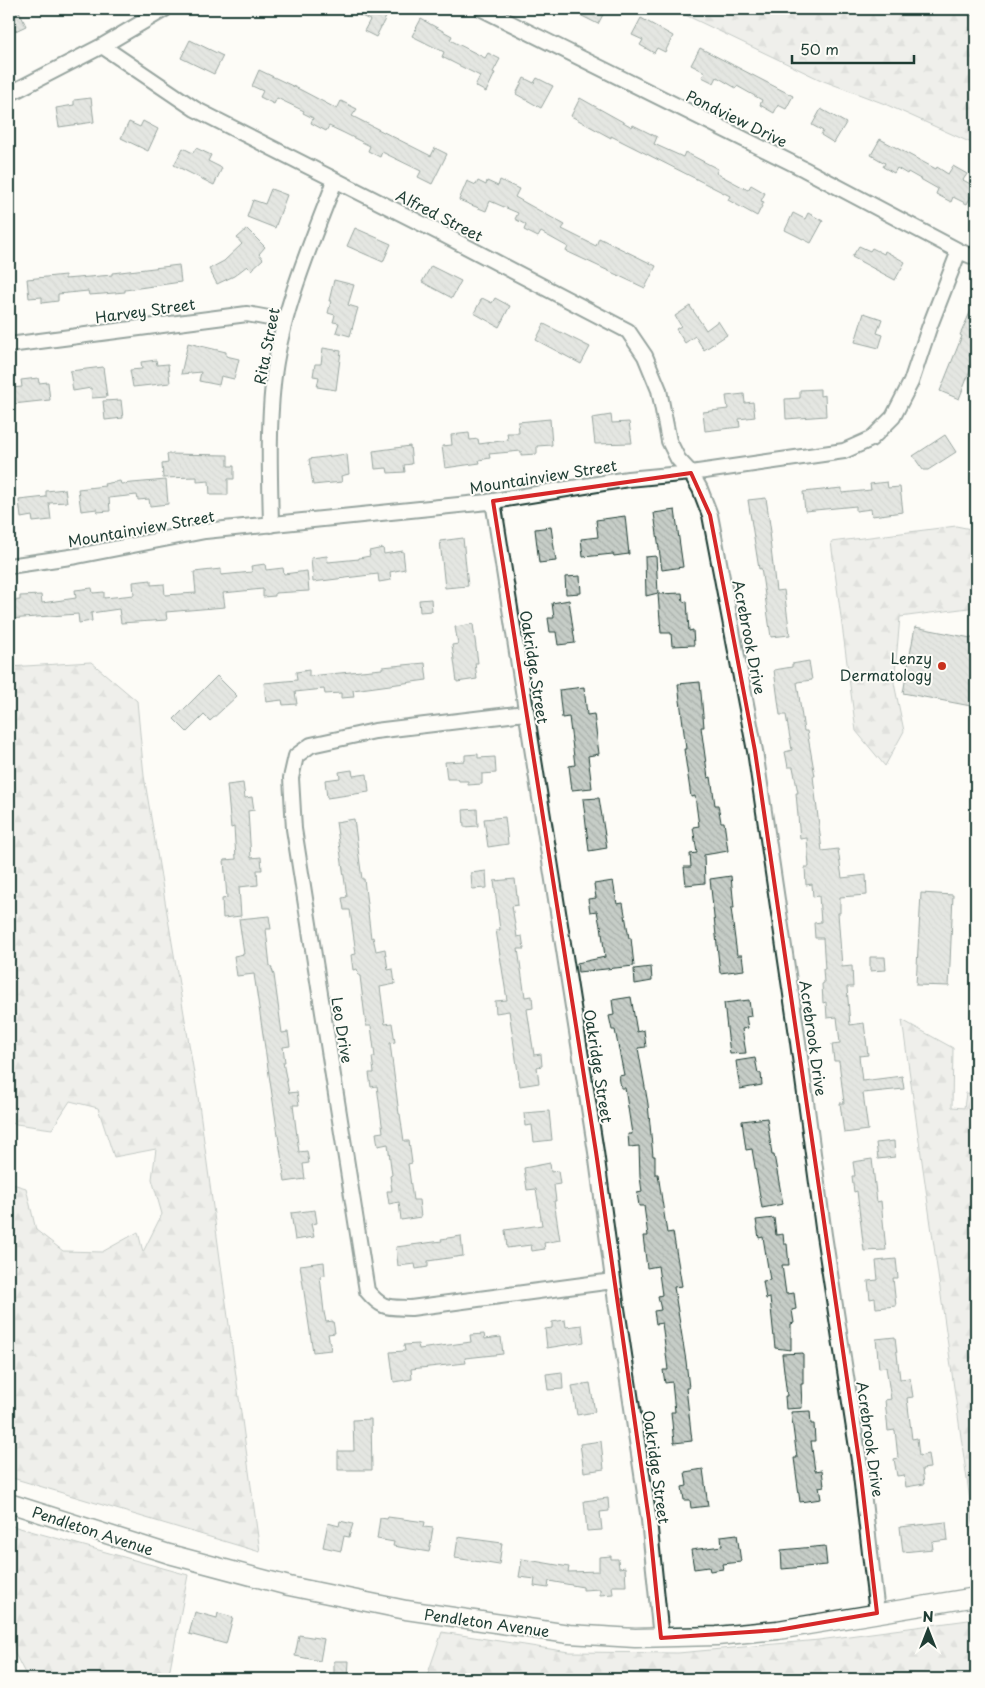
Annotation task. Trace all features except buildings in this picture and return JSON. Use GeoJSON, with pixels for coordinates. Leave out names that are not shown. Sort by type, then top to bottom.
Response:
{"type":"FeatureCollection","features":[{"type":"Feature","properties":{"kind":"street"},"geometry":{"type":"LineString","coordinates":[[9,94],[102,46],[166,9]]}},
{"type":"Feature","properties":{"kind":"street","name":"Pondview Drive"},"geometry":{"type":"LineString","coordinates":[[482,9],[804,169],[959,251],[976,258]]}},
{"type":"Feature","properties":{"kind":"street","name":"Alfred Street"},"geometry":{"type":"LineString","coordinates":[[102,46],[195,109],[446,236],[628,331],[645,356],[659,390],[669,440],[678,459],[691,473]]}},
{"type":"Feature","properties":{"kind":"street","name":"Rita Street"},"geometry":{"type":"LineString","coordinates":[[271,525],[270,454],[273,383],[285,321],[310,246],[335,181]]}},
{"type":"Feature","properties":{"kind":"street","name":"Mountainview Street"},"geometry":{"type":"LineString","coordinates":[[9,566],[77,556],[205,531],[493,501],[628,479],[691,473],[844,451],[871,439],[893,417],[911,382],[929,328],[959,251]]}},
{"type":"Feature","properties":{"kind":"street","name":"Harvey Street"},"geometry":{"type":"LineString","coordinates":[[9,345],[247,314],[285,321]]}},
{"type":"Feature","properties":{"kind":"street","name":"Acrebrook Drive"},"geometry":{"type":"LineString","coordinates":[[691,473],[700,489],[710,515],[755,751],[829,1270],[860,1467],[877,1613]]}},
{"type":"Feature","properties":{"kind":"street","name":"Oakridge Street"},"geometry":{"type":"LineString","coordinates":[[493,501],[525,713],[596,1152],[613,1281],[650,1520],[661,1638]]}},
{"type":"Feature","properties":{"kind":"street","name":"Leo Drive"},"geometry":{"type":"LineString","coordinates":[[525,713],[375,731],[310,745],[296,756],[291,778],[294,829],[367,1291],[377,1303],[390,1308],[411,1308],[613,1281]]}},
{"type":"Feature","properties":{"kind":"street","name":"Pendleton Avenue"},"geometry":{"type":"LineString","coordinates":[[9,1502],[202,1563],[326,1594],[406,1610],[549,1631],[608,1637],[717,1636],[778,1630],[976,1597]]}},
{"type":"Feature","properties":{"kind":"highlighted area"},"geometry":{"type":"Polygon","coordinates":[[[691,473],[710,515],[755,751],[860,1467],[877,1613],[778,1630],[661,1638],[649,1520],[596,1152],[493,501],[691,473]]]}},
{"type":"Feature","properties":{"kind":"green space"},"geometry":{"type":"Polygon","coordinates":[[[673,9],[976,9],[976,145],[885,104],[821,80],[673,9]]]}},
{"type":"Feature","properties":{"kind":"green space"},"geometry":{"type":"Polygon","coordinates":[[[956,526],[976,530],[976,607],[900,617],[894,683],[904,731],[885,766],[856,731],[831,542],[956,526]]]}},
{"type":"Feature","properties":{"kind":"green space"},"geometry":{"type":"Polygon","coordinates":[[[91,662],[137,701],[144,776],[198,1097],[260,1552],[9,1477],[9,1183],[26,1188],[36,1230],[63,1251],[102,1252],[138,1232],[143,1252],[162,1214],[152,1179],[156,1149],[114,1157],[98,1108],[70,1101],[52,1129],[9,1123],[9,667],[91,662]]]}},
{"type":"Feature","properties":{"kind":"green space"},"geometry":{"type":"Polygon","coordinates":[[[902,1020],[953,1048],[952,1107],[964,1108],[966,1093],[976,1094],[976,1543],[902,1020]]]}},
{"type":"Feature","properties":{"kind":"green space"},"geometry":{"type":"Polygon","coordinates":[[[9,1525],[188,1575],[168,1679],[28,1679],[15,1654],[9,1615],[9,1525]]]}},
{"type":"Feature","properties":{"kind":"green space"},"geometry":{"type":"Polygon","coordinates":[[[976,1619],[976,1679],[426,1679],[442,1632],[569,1652],[678,1653],[819,1640],[976,1619]]]}},
{"type":"Feature","properties":{"kind":"waterway"},"geometry":{"type":"LineString","coordinates":[[968,9],[976,16]]}},
{"type":"Feature","properties":{"kind":"place","name":"Lenzy Dermatology"},"geometry":{"type":"Point","coordinates":[942,666]}}]}
